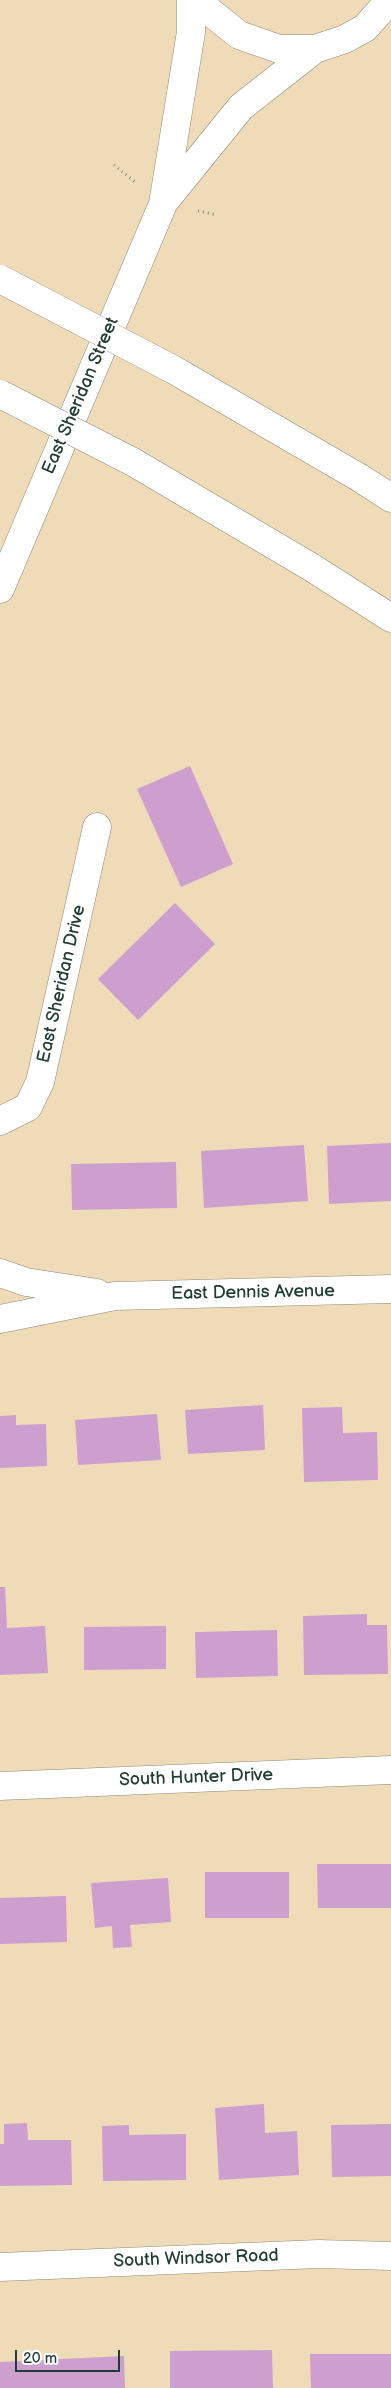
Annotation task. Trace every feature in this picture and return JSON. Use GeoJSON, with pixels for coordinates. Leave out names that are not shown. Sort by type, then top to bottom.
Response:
{"type":"FeatureCollection","features":[{"type":"Feature","properties":{"kind":"main road","name":"East Sheridan Street"},"geometry":{"type":"LineString","coordinates":[[0,589],[163,204],[188,51],[191,0]]}},
{"type":"Feature","properties":{"kind":"main road"},"geometry":{"type":"LineString","coordinates":[[201,0],[209,11],[239,35],[279,49],[315,49],[378,25],[390,0]]}},
{"type":"Feature","properties":{"kind":"main road","name":"East Sheridan Street"},"geometry":{"type":"LineString","coordinates":[[163,204],[241,107],[315,49]]}},
{"type":"Feature","properties":{"kind":"main road"},"geometry":{"type":"LineString","coordinates":[[0,279],[174,370],[391,498]]}},
{"type":"Feature","properties":{"kind":"main road"},"geometry":{"type":"LineString","coordinates":[[0,394],[133,462],[310,567],[391,618]]}},
{"type":"Feature","properties":{"kind":"main road","name":"East Sheridan Drive"},"geometry":{"type":"LineString","coordinates":[[0,1121],[28,1107],[40,1082],[97,828]]}},
{"type":"Feature","properties":{"kind":"main road","name":"East Dennis Avenue"},"geometry":{"type":"LineString","coordinates":[[0,1273],[26,1282],[115,1296]]}},
{"type":"Feature","properties":{"kind":"main road","name":"East Dennis Avenue"},"geometry":{"type":"LineString","coordinates":[[0,1319],[115,1296],[391,1289]]}},
{"type":"Feature","properties":{"kind":"main road","name":"South Hunter Drive"},"geometry":{"type":"LineString","coordinates":[[0,1786],[391,1770]]}},
{"type":"Feature","properties":{"kind":"main road","name":"South Windsor Road"},"geometry":{"type":"LineString","coordinates":[[0,2267],[318,2254],[391,2256]]}},
{"type":"Feature","properties":{"kind":"building"},"geometry":{"type":"Polygon","coordinates":[[[190,766],[233,864],[181,887],[137,789],[190,766]]]}},
{"type":"Feature","properties":{"kind":"building"},"geometry":{"type":"Polygon","coordinates":[[[175,903],[215,944],[138,1020],[98,979],[175,903]]]}},
{"type":"Feature","properties":{"kind":"building"},"geometry":{"type":"Polygon","coordinates":[[[391,1143],[391,1201],[329,1204],[327,1146],[391,1143]]]}},
{"type":"Feature","properties":{"kind":"building"},"geometry":{"type":"Polygon","coordinates":[[[304,1145],[308,1201],[204,1208],[201,1151],[304,1145]]]}},
{"type":"Feature","properties":{"kind":"building"},"geometry":{"type":"Polygon","coordinates":[[[176,1162],[177,1208],[72,1210],[71,1164],[176,1162]]]}},
{"type":"Feature","properties":{"kind":"building"},"geometry":{"type":"Polygon","coordinates":[[[263,1405],[265,1450],[188,1454],[185,1410],[263,1405]]]}},
{"type":"Feature","properties":{"kind":"building"},"geometry":{"type":"Polygon","coordinates":[[[342,1407],[343,1433],[377,1432],[378,1480],[304,1482],[302,1408],[342,1407]]]}},
{"type":"Feature","properties":{"kind":"building"},"geometry":{"type":"Polygon","coordinates":[[[157,1414],[161,1460],[78,1465],[75,1420],[157,1414]]]}},
{"type":"Feature","properties":{"kind":"building"},"geometry":{"type":"Polygon","coordinates":[[[16,1415],[16,1425],[46,1424],[47,1466],[0,1468],[0,1416],[16,1415]]]}},
{"type":"Feature","properties":{"kind":"building"},"geometry":{"type":"Polygon","coordinates":[[[0,1587],[5,1587],[7,1628],[45,1626],[48,1673],[0,1675],[0,1587]]]}},
{"type":"Feature","properties":{"kind":"building"},"geometry":{"type":"Polygon","coordinates":[[[367,1614],[367,1625],[387,1625],[388,1674],[304,1675],[303,1616],[367,1614]]]}},
{"type":"Feature","properties":{"kind":"building"},"geometry":{"type":"Polygon","coordinates":[[[166,1626],[166,1669],[84,1670],[84,1627],[166,1626]]]}},
{"type":"Feature","properties":{"kind":"building"},"geometry":{"type":"Polygon","coordinates":[[[277,1630],[278,1676],[196,1678],[195,1632],[277,1630]]]}},
{"type":"Feature","properties":{"kind":"building"},"geometry":{"type":"Polygon","coordinates":[[[317,1864],[391,1864],[391,1908],[318,1908],[317,1864]]]}},
{"type":"Feature","properties":{"kind":"building"},"geometry":{"type":"Polygon","coordinates":[[[205,1872],[289,1872],[289,1918],[205,1918],[205,1872]]]}},
{"type":"Feature","properties":{"kind":"building"},"geometry":{"type":"Polygon","coordinates":[[[168,1878],[171,1922],[130,1925],[132,1947],[113,1948],[112,1926],[95,1928],[91,1883],[168,1878]]]}},
{"type":"Feature","properties":{"kind":"building"},"geometry":{"type":"Polygon","coordinates":[[[66,1896],[67,1942],[0,1944],[0,1898],[66,1896]]]}},
{"type":"Feature","properties":{"kind":"building"},"geometry":{"type":"Polygon","coordinates":[[[264,2104],[265,2133],[297,2131],[299,2175],[219,2180],[215,2108],[264,2104]]]}},
{"type":"Feature","properties":{"kind":"building"},"geometry":{"type":"Polygon","coordinates":[[[27,2123],[28,2140],[71,2140],[72,2185],[0,2186],[0,2144],[4,2144],[4,2124],[27,2123]]]}},
{"type":"Feature","properties":{"kind":"building"},"geometry":{"type":"Polygon","coordinates":[[[391,2124],[391,2176],[332,2177],[331,2125],[391,2124]]]}},
{"type":"Feature","properties":{"kind":"building"},"geometry":{"type":"Polygon","coordinates":[[[129,2125],[129,2135],[186,2134],[186,2180],[103,2181],[102,2126],[129,2125]]]}},
{"type":"Feature","properties":{"kind":"building"},"geometry":{"type":"Polygon","coordinates":[[[272,2350],[273,2388],[170,2388],[170,2351],[272,2350]]]}},
{"type":"Feature","properties":{"kind":"building"},"geometry":{"type":"Polygon","coordinates":[[[310,2354],[391,2354],[391,2388],[311,2388],[310,2354]]]}},
{"type":"Feature","properties":{"kind":"building"},"geometry":{"type":"Polygon","coordinates":[[[124,2356],[125,2388],[0,2388],[0,2362],[124,2356]]]}}]}
